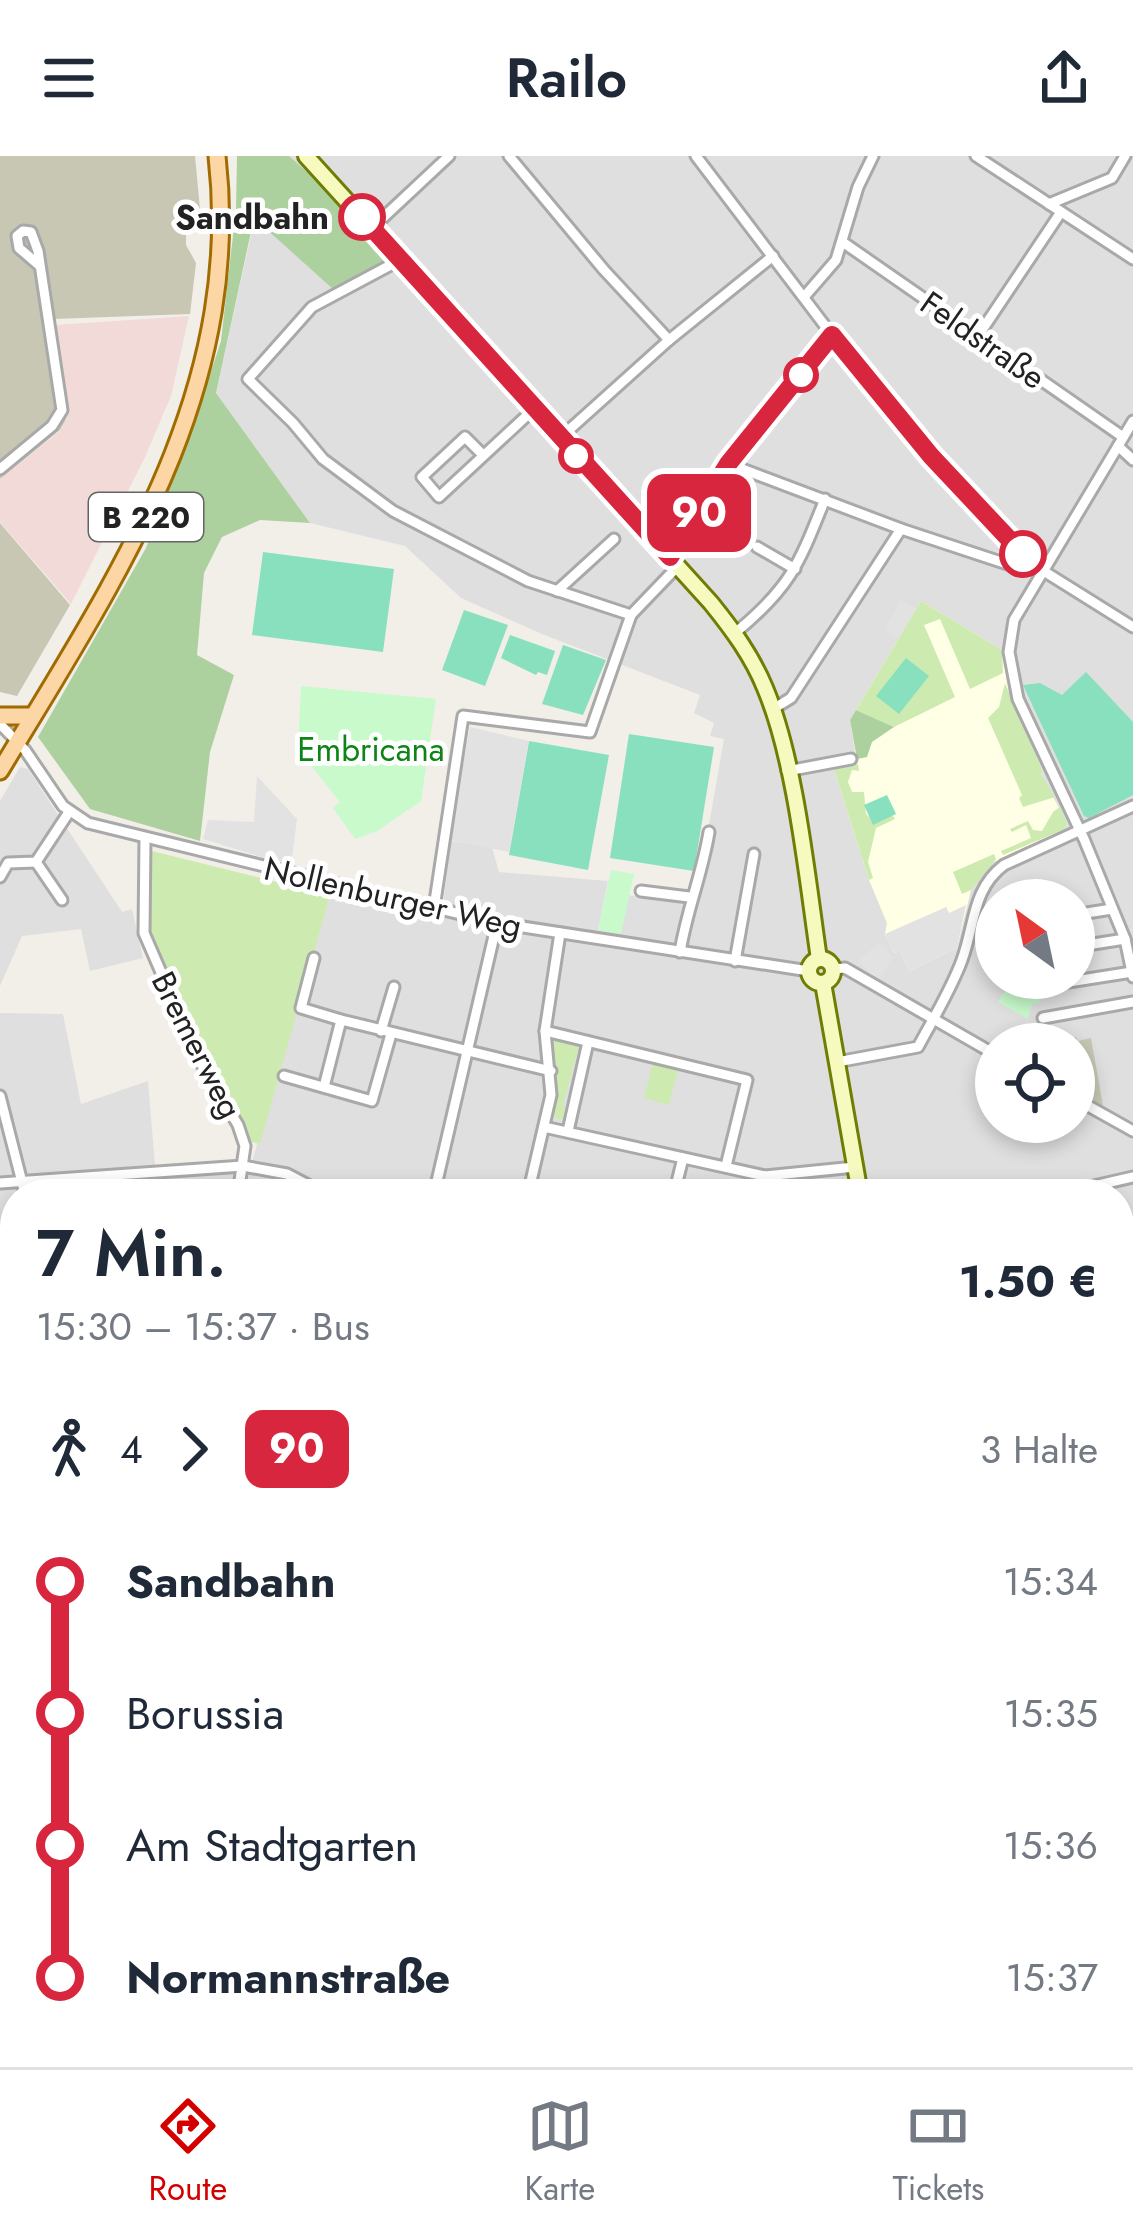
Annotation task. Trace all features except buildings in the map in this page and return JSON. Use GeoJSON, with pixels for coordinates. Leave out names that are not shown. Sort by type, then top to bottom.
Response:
{"type":"FeatureCollection","features":[{"type":"Feature","properties":{"kind":"main road","name":"B 220"},"geometry":{"type":"LineString","coordinates":[[0,771],[151,508],[184,429],[209,334],[218,270],[221,193],[217,156]]}},
{"type":"Feature","properties":{"kind":"main road"},"geometry":{"type":"LineString","coordinates":[[0,720],[32,716]]}},
{"type":"Feature","properties":{"kind":"street"},"geometry":{"type":"LineString","coordinates":[[306,156],[735,633],[772,709],[787,771],[815,981],[831,979],[830,962],[814,965]]}},
{"type":"Feature","properties":{"kind":"street"},"geometry":{"type":"LineString","coordinates":[[372,228],[448,156]]}},
{"type":"Feature","properties":{"kind":"street"},"geometry":{"type":"LineString","coordinates":[[509,156],[604,271],[669,340]]}},
{"type":"Feature","properties":{"kind":"street"},"geometry":{"type":"LineString","coordinates":[[696,156],[931,456],[1038,569],[1133,627]]}},
{"type":"Feature","properties":{"kind":"street"},"geometry":{"type":"LineString","coordinates":[[804,297],[826,274],[844,243],[858,187],[873,156]]}},
{"type":"Feature","properties":{"kind":"street"},"geometry":{"type":"LineString","coordinates":[[976,156],[1133,259]]}},
{"type":"Feature","properties":{"kind":"street"},"geometry":{"type":"LineString","coordinates":[[1048,204],[1112,178],[1125,156]]}},
{"type":"Feature","properties":{"kind":"street"},"geometry":{"type":"LineString","coordinates":[[978,336],[1061,212]]}},
{"type":"Feature","properties":{"kind":"street","name":"Feldstraße"},"geometry":{"type":"LineString","coordinates":[[844,243],[1121,441],[1133,460]]}},
{"type":"Feature","properties":{"kind":"street"},"geometry":{"type":"LineString","coordinates":[[560,438],[669,340],[773,256]]}},
{"type":"Feature","properties":{"kind":"street"},"geometry":{"type":"LineString","coordinates":[[401,259],[312,308],[248,379],[323,458],[393,511],[528,580],[632,615]]}},
{"type":"Feature","properties":{"kind":"street"},"geometry":{"type":"LineString","coordinates":[[0,469],[52,426],[62,410],[40,266]]}},
{"type":"Feature","properties":{"kind":"street"},"geometry":{"type":"LineString","coordinates":[[434,908],[463,716],[590,732],[632,615],[674,562],[728,464],[832,335]]}},
{"type":"Feature","properties":{"kind":"street"},"geometry":{"type":"LineString","coordinates":[[483,455],[465,437],[422,477],[440,496],[535,408]]}},
{"type":"Feature","properties":{"kind":"street"},"geometry":{"type":"LineString","coordinates":[[1095,980],[1133,975],[1129,945],[1018,699],[1009,652],[1014,620],[1038,569],[1133,421]]}},
{"type":"Feature","properties":{"kind":"street"},"geometry":{"type":"LineString","coordinates":[[728,464],[901,530],[1006,564],[1038,569]]}},
{"type":"Feature","properties":{"kind":"street"},"geometry":{"type":"LineString","coordinates":[[735,633],[767,608],[795,569],[825,499]]}},
{"type":"Feature","properties":{"kind":"street"},"geometry":{"type":"LineString","coordinates":[[772,709],[791,698],[901,530]]}},
{"type":"Feature","properties":{"kind":"street"},"geometry":{"type":"LineString","coordinates":[[557,591],[614,539]]}},
{"type":"Feature","properties":{"kind":"street"},"geometry":{"type":"LineString","coordinates":[[758,547],[795,569]]}},
{"type":"Feature","properties":{"kind":"street"},"geometry":{"type":"LineString","coordinates":[[0,720],[69,812],[36,862]]}},
{"type":"Feature","properties":{"kind":"street"},"geometry":{"type":"LineString","coordinates":[[787,771],[851,760]]}},
{"type":"Feature","properties":{"kind":"street"},"geometry":{"type":"LineString","coordinates":[[838,1062],[918,1047],[962,960],[976,903],[989,876],[1133,806]]}},
{"type":"Feature","properties":{"kind":"street","name":"Nollenburger Weg"},"geometry":{"type":"LineString","coordinates":[[69,812],[88,823],[146,838],[497,922],[734,962],[814,965]]}},
{"type":"Feature","properties":{"kind":"street"},"geometry":{"type":"LineString","coordinates":[[680,952],[689,897],[700,886],[709,832]]}},
{"type":"Feature","properties":{"kind":"street","name":"Bremerweg"},"geometry":{"type":"LineString","coordinates":[[146,838],[144,933],[199,1060],[238,1125],[245,1146],[244,1166],[296,1179]]}},
{"type":"Feature","properties":{"kind":"street"},"geometry":{"type":"LineString","coordinates":[[734,962],[754,854]]}},
{"type":"Feature","properties":{"kind":"street"},"geometry":{"type":"LineString","coordinates":[[0,877],[8,863],[36,862]]}},
{"type":"Feature","properties":{"kind":"street"},"geometry":{"type":"LineString","coordinates":[[36,862],[62,900]]}},
{"type":"Feature","properties":{"kind":"street"},"geometry":{"type":"LineString","coordinates":[[641,891],[689,897]]}},
{"type":"Feature","properties":{"kind":"street"},"geometry":{"type":"LineString","coordinates":[[1095,912],[1112,909]]}},
{"type":"Feature","properties":{"kind":"street"},"geometry":{"type":"LineString","coordinates":[[438,1179],[497,922]]}},
{"type":"Feature","properties":{"kind":"street"},"geometry":{"type":"LineString","coordinates":[[532,1179],[551,1095],[544,1031],[560,933]]}},
{"type":"Feature","properties":{"kind":"street"},"geometry":{"type":"LineString","coordinates":[[1095,946],[1129,945]]}},
{"type":"Feature","properties":{"kind":"street"},"geometry":{"type":"LineString","coordinates":[[314,958],[301,1008],[551,1071]]}},
{"type":"Feature","properties":{"kind":"street"},"geometry":{"type":"LineString","coordinates":[[833,969],[845,968],[975,1043]]}},
{"type":"Feature","properties":{"kind":"street"},"geometry":{"type":"LineString","coordinates":[[823,983],[857,1179]]}},
{"type":"Feature","properties":{"kind":"street"},"geometry":{"type":"LineString","coordinates":[[284,1076],[372,1101],[394,987]]}},
{"type":"Feature","properties":{"kind":"street"},"geometry":{"type":"LineString","coordinates":[[1043,1018],[1133,1002]]}},
{"type":"Feature","properties":{"kind":"street"},"geometry":{"type":"LineString","coordinates":[[324,1087],[341,1020]]}},
{"type":"Feature","properties":{"kind":"street"},"geometry":{"type":"LineString","coordinates":[[544,1031],[747,1080],[726,1166]]}},
{"type":"Feature","properties":{"kind":"street"},"geometry":{"type":"LineString","coordinates":[[568,1131],[588,1042]]}},
{"type":"Feature","properties":{"kind":"street"},"geometry":{"type":"LineString","coordinates":[[0,1096],[22,1179]]}},
{"type":"Feature","properties":{"kind":"street"},"geometry":{"type":"LineString","coordinates":[[1095,1110],[1133,1131]]}},
{"type":"Feature","properties":{"kind":"street"},"geometry":{"type":"LineString","coordinates":[[544,1126],[765,1176],[855,1167]]}},
{"type":"Feature","properties":{"kind":"street"},"geometry":{"type":"LineString","coordinates":[[678,1179],[683,1158]]}},
{"type":"Feature","properties":{"kind":"street"},"geometry":{"type":"LineString","coordinates":[[114,1179],[244,1166],[241,1179]]}},
{"type":"Feature","properties":{"kind":"shaded area"},"geometry":{"type":"Polygon","coordinates":[[[0,156],[195,156],[200,209],[186,224],[186,245],[196,263],[190,314],[54,319],[68,410],[65,421],[0,479],[0,156]]]}},
{"type":"Feature","properties":{"kind":"shaded area"},"geometry":{"type":"Polygon","coordinates":[[[284,156],[1133,156],[1133,1179],[0,1179],[0,1013],[63,1014],[81,1104],[148,1081],[156,1178],[249,1172],[329,899],[441,921],[451,841],[492,847],[499,872],[608,881],[598,930],[621,933],[627,895],[684,901],[697,893],[724,739],[710,736],[714,723],[694,713],[700,695],[461,598],[405,546],[310,523],[216,393],[255,217],[284,156]]]}},
{"type":"Feature","properties":{"kind":"shaded area"},"geometry":{"type":"Polygon","coordinates":[[[189,316],[171,396],[71,604],[0,522],[0,479],[60,431],[65,421],[68,409],[55,325],[189,316]]]}},
{"type":"Feature","properties":{"kind":"shaded area"},"geometry":{"type":"Polygon","coordinates":[[[0,523],[70,605],[17,696],[0,692],[0,523]]]}},
{"type":"Feature","properties":{"kind":"shaded area"},"geometry":{"type":"Polygon","coordinates":[[[901,600],[916,609],[898,639],[884,630],[901,600]]]}},
{"type":"Feature","properties":{"kind":"shaded area"},"geometry":{"type":"Polygon","coordinates":[[[921,601],[1002,650],[1010,700],[1067,823],[1065,829],[989,864],[975,879],[957,948],[909,971],[885,934],[887,923],[834,769],[857,763],[850,720],[921,601]]]}},
{"type":"Feature","properties":{"kind":"shaded area"},"geometry":{"type":"Polygon","coordinates":[[[470,727],[529,741],[509,852],[449,840],[470,727]]]}},
{"type":"Feature","properties":{"kind":"shaded area"},"geometry":{"type":"Polygon","coordinates":[[[20,767],[28,769],[122,912],[132,909],[143,958],[90,971],[81,929],[22,936],[0,986],[0,801],[20,767]]]}},
{"type":"Feature","properties":{"kind":"shaded area","name":"Embricana"},"geometry":{"type":"Polygon","coordinates":[[[257,776],[297,819],[291,866],[203,839],[208,820],[254,822],[257,776]]]}},
{"type":"Feature","properties":{"kind":"shaded area"},"geometry":{"type":"Polygon","coordinates":[[[966,905],[957,948],[909,971],[885,934],[946,907],[949,913],[966,905]]]}},
{"type":"Feature","properties":{"kind":"shaded area"},"geometry":{"type":"Polygon","coordinates":[[[880,942],[893,957],[878,980],[857,961],[880,942]]]}},
{"type":"Feature","properties":{"kind":"shaded area"},"geometry":{"type":"Polygon","coordinates":[[[1095,1061],[1103,1106],[1095,1101],[1095,1061]]]}},
{"type":"Feature","properties":{"kind":"green space"},"geometry":{"type":"Polygon","coordinates":[[[237,156],[289,156],[392,260],[334,290],[254,218],[216,393],[310,523],[260,520],[222,537],[204,573],[197,655],[234,675],[210,752],[200,841],[90,809],[38,737],[146,548],[204,393],[221,341],[237,156]]]}},
{"type":"Feature","properties":{"kind":"green space"},"geometry":{"type":"Polygon","coordinates":[[[263,552],[394,569],[383,652],[252,635],[263,552]]]}},
{"type":"Feature","properties":{"kind":"green space"},"geometry":{"type":"Polygon","coordinates":[[[921,601],[1002,650],[1003,673],[970,689],[940,619],[924,625],[955,697],[894,727],[856,710],[921,601]]]}},
{"type":"Feature","properties":{"kind":"green space"},"geometry":{"type":"Polygon","coordinates":[[[464,610],[508,625],[485,686],[442,670],[464,610]]]}},
{"type":"Feature","properties":{"kind":"green space"},"geometry":{"type":"Polygon","coordinates":[[[510,635],[555,651],[547,675],[536,675],[501,658],[510,635]]]}},
{"type":"Feature","properties":{"kind":"green space"},"geometry":{"type":"Polygon","coordinates":[[[563,645],[606,660],[583,715],[542,704],[563,645]]]}},
{"type":"Feature","properties":{"kind":"green space"},"geometry":{"type":"Polygon","coordinates":[[[906,658],[929,676],[899,714],[876,696],[906,658]]]}},
{"type":"Feature","properties":{"kind":"green space"},"geometry":{"type":"Polygon","coordinates":[[[1086,672],[1133,722],[1133,795],[1089,818],[1023,685],[1040,683],[1062,695],[1086,672]]]}},
{"type":"Feature","properties":{"kind":"green space"},"geometry":{"type":"Polygon","coordinates":[[[1005,683],[1055,797],[1023,807],[988,718],[999,707],[1005,683]]]}},
{"type":"Feature","properties":{"kind":"green space","name":"Embricana"},"geometry":{"type":"Polygon","coordinates":[[[301,686],[436,699],[421,801],[377,831],[355,839],[333,808],[340,802],[298,749],[301,686]]]}},
{"type":"Feature","properties":{"kind":"green space"},"geometry":{"type":"Polygon","coordinates":[[[856,710],[894,727],[872,742],[867,757],[857,759],[850,720],[856,710]]]}},
{"type":"Feature","properties":{"kind":"green space"},"geometry":{"type":"Polygon","coordinates":[[[629,734],[714,747],[694,871],[610,858],[629,734]]]}},
{"type":"Feature","properties":{"kind":"green space"},"geometry":{"type":"Polygon","coordinates":[[[529,741],[609,755],[588,870],[509,855],[529,741]]]}},
{"type":"Feature","properties":{"kind":"green space"},"geometry":{"type":"Polygon","coordinates":[[[858,764],[859,771],[852,770],[848,782],[852,792],[864,792],[866,814],[874,822],[892,815],[895,819],[876,828],[868,862],[873,878],[869,880],[834,769],[858,764]]]}},
{"type":"Feature","properties":{"kind":"green space"},"geometry":{"type":"Polygon","coordinates":[[[887,795],[896,814],[873,825],[864,805],[887,795]]]}},
{"type":"Feature","properties":{"kind":"green space"},"geometry":{"type":"Polygon","coordinates":[[[1060,807],[1065,829],[1003,855],[1001,851],[1031,838],[1026,825],[1010,829],[1028,821],[1033,830],[1042,831],[1060,807]]]}},
{"type":"Feature","properties":{"kind":"green space"},"geometry":{"type":"Polygon","coordinates":[[[152,851],[329,899],[260,1144],[251,1142],[199,1047],[149,932],[152,851]]]}},
{"type":"Feature","properties":{"kind":"green space"},"geometry":{"type":"Polygon","coordinates":[[[994,854],[996,859],[975,879],[971,890],[962,894],[953,872],[994,854]]]}},
{"type":"Feature","properties":{"kind":"green space"},"geometry":{"type":"Polygon","coordinates":[[[611,870],[634,874],[621,934],[598,930],[611,870]]]}},
{"type":"Feature","properties":{"kind":"green space"},"geometry":{"type":"Polygon","coordinates":[[[998,1002],[1040,1002],[1032,1004],[1028,1019],[998,1002]]]}},
{"type":"Feature","properties":{"kind":"green space"},"geometry":{"type":"Polygon","coordinates":[[[558,1038],[580,1042],[564,1102],[565,1117],[559,1120],[553,1115],[558,1073],[551,1046],[558,1038]]]}},
{"type":"Feature","properties":{"kind":"green space"},"geometry":{"type":"Polygon","coordinates":[[[654,1059],[679,1066],[669,1105],[644,1098],[654,1059]]]}},
{"type":"Feature","properties":{"kind":"bus line","name":"90"},"geometry":{"type":"LineString","coordinates":[[362,217],[670,557],[728,464],[832,335],[931,456],[1023,554]]}},
{"type":"Feature","properties":{"kind":"place","name":"Sandbahn"},"geometry":{"type":"Point","coordinates":[362,217]}}]}
